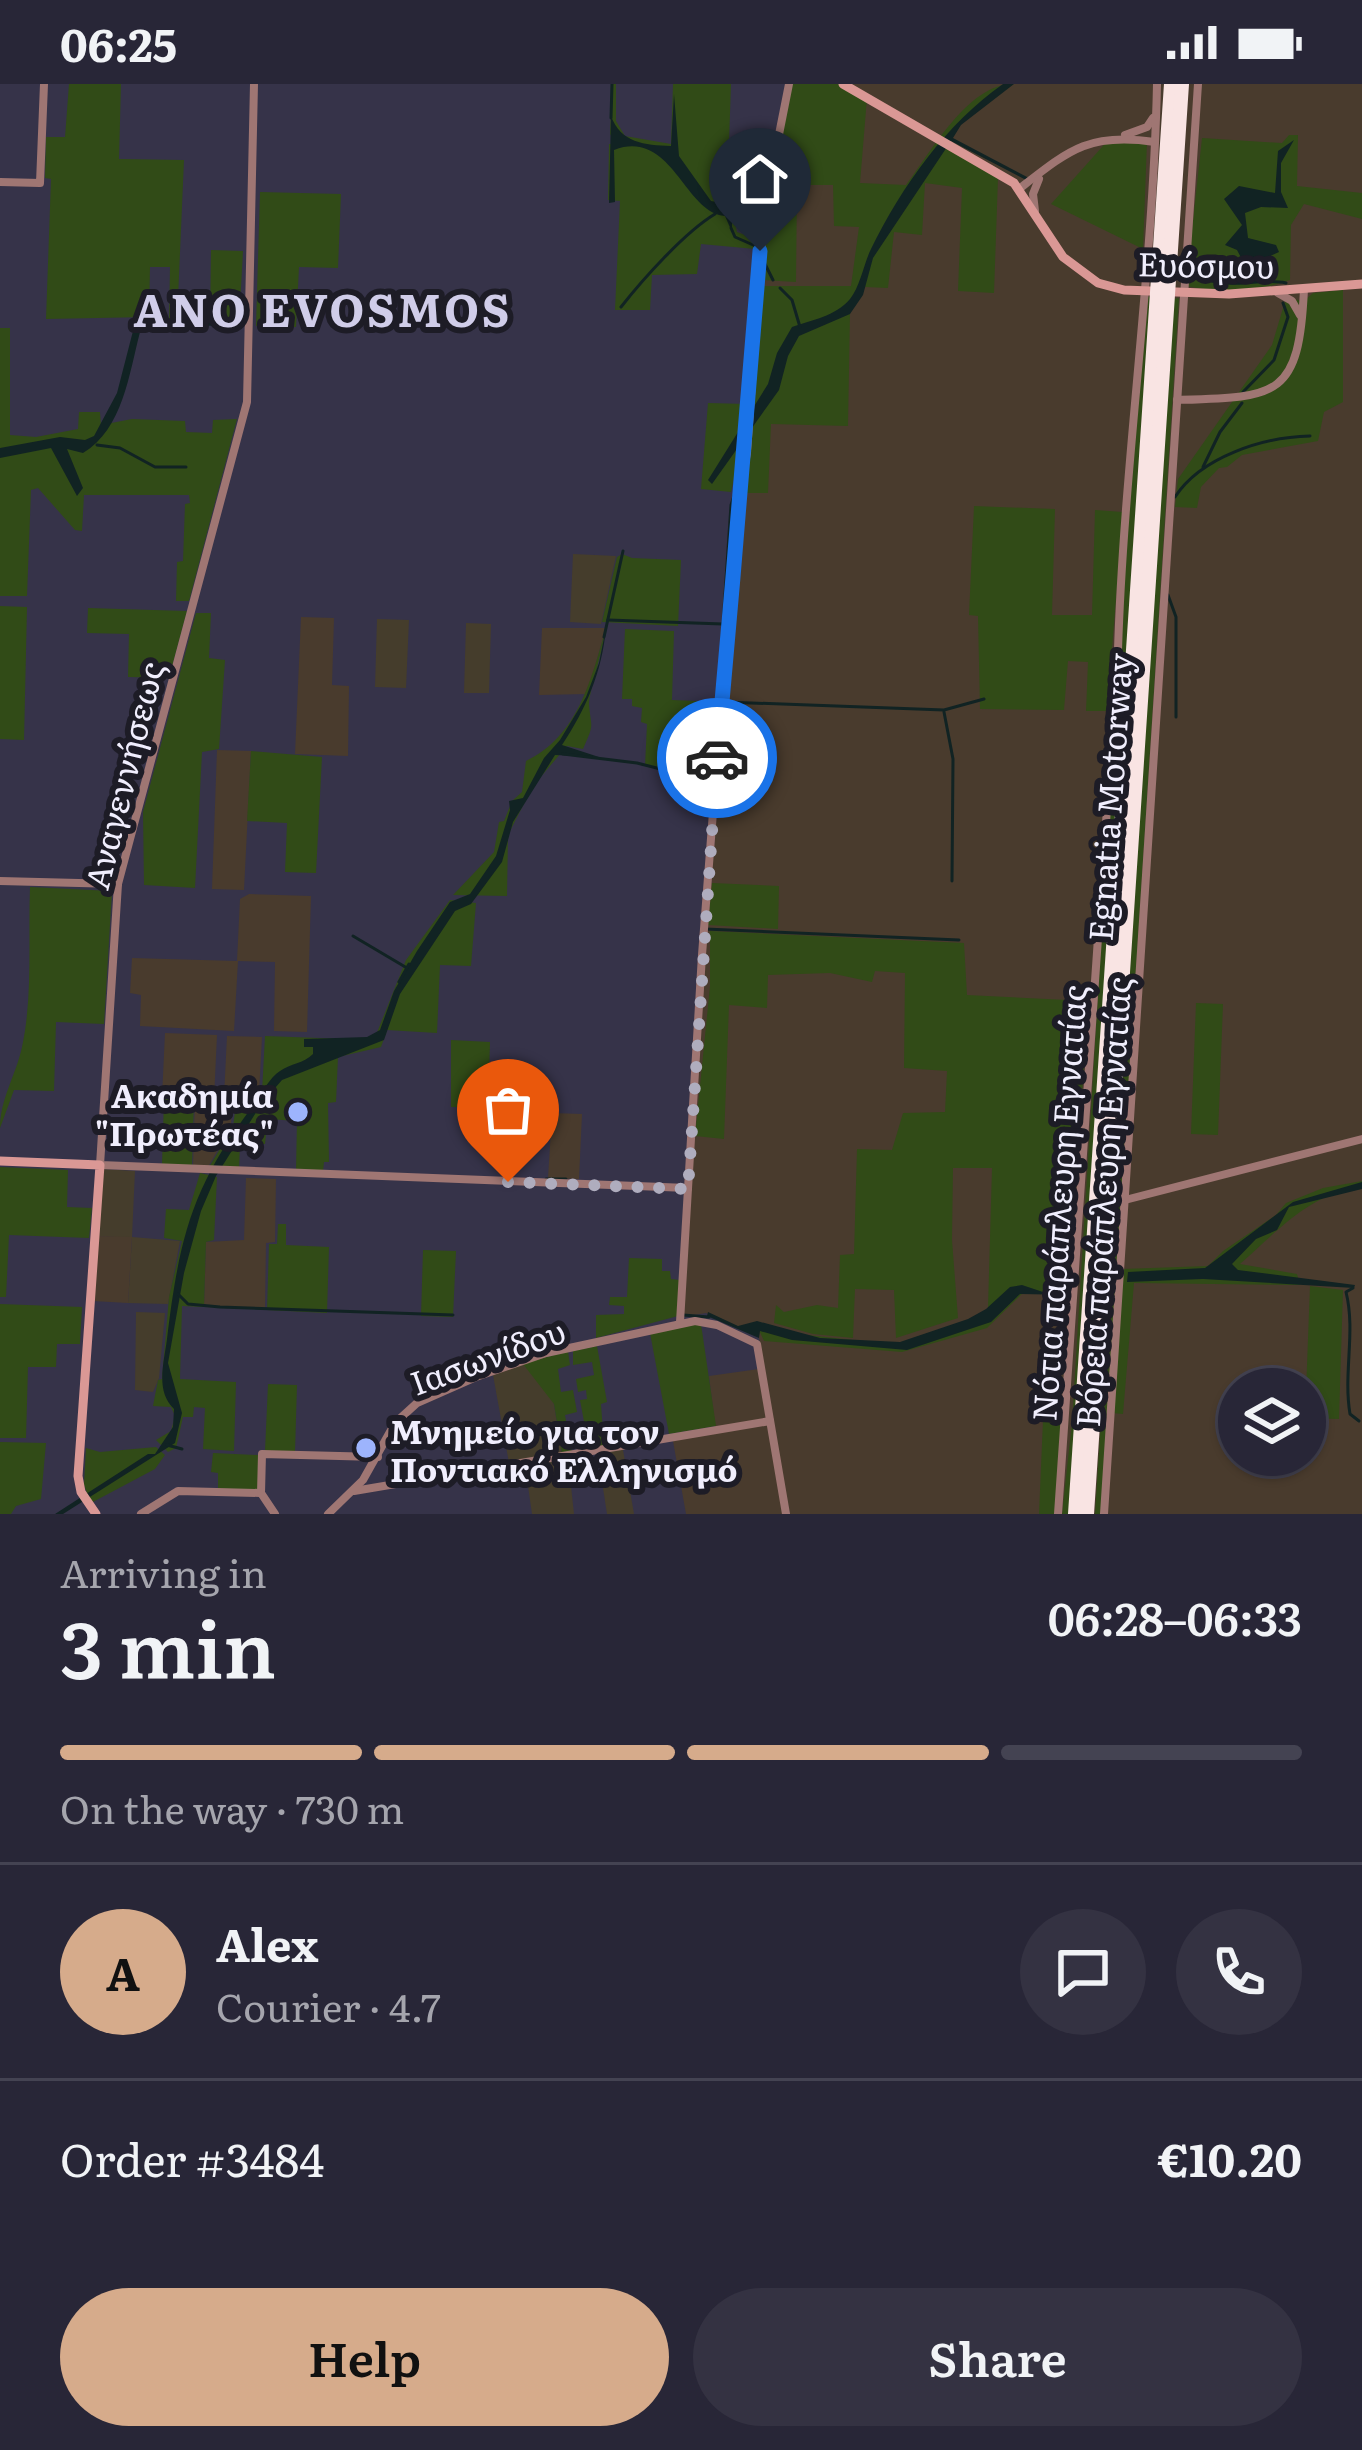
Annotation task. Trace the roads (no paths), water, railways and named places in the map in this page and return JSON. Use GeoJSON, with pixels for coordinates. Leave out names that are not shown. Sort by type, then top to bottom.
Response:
{"type":"FeatureCollection","features":[{"type":"Feature","properties":{"kind":"highway","name":"Egnatia Motorway"},"geometry":{"type":"LineString","coordinates":[[1075,1514],[1171,84]]}},
{"type":"Feature","properties":{"kind":"highway","name":"Egnatia Motorway"},"geometry":{"type":"LineString","coordinates":[[1087,1514],[1182,84]]}},
{"type":"Feature","properties":{"kind":"main road","name":"Ευόσμου"},"geometry":{"type":"LineString","coordinates":[[843,84],[997,171],[1021,191],[1063,257],[1098,283],[1193,293],[1362,284]]}},
{"type":"Feature","properties":{"kind":"main road"},"geometry":{"type":"LineString","coordinates":[[0,1161],[100,1165]]}},
{"type":"Feature","properties":{"kind":"main road","name":"Αναγεννήσεως"},"geometry":{"type":"LineString","coordinates":[[96,1514],[80,1487],[100,1165]]}},
{"type":"Feature","properties":{"kind":"street"},"geometry":{"type":"LineString","coordinates":[[0,182],[40,183],[44,84]]}},
{"type":"Feature","properties":{"kind":"street","name":"Αναγεννήσεως"},"geometry":{"type":"LineString","coordinates":[[100,1165],[118,884],[246,406],[254,84]]}},
{"type":"Feature","properties":{"kind":"street"},"geometry":{"type":"LineString","coordinates":[[786,1514],[755,1341],[709,1322],[680,1322],[735,521],[747,453],[763,214],[789,84]]}},
{"type":"Feature","properties":{"kind":"street","name":"Νότια παράπλευρη Εγνατίας"},"geometry":{"type":"LineString","coordinates":[[1058,1514],[1156,84]]}},
{"type":"Feature","properties":{"kind":"street","name":"Νότια παράπλευρη Εγνατίας"},"geometry":{"type":"LineString","coordinates":[[1152,140],[1156,84]]}},
{"type":"Feature","properties":{"kind":"street","name":"Βόρεια παράπλευρη Εγνατίας"},"geometry":{"type":"LineString","coordinates":[[1104,1514],[1198,84]]}},
{"type":"Feature","properties":{"kind":"street"},"geometry":{"type":"LineString","coordinates":[[1021,191],[1079,146],[1148,127],[1153,118]]}},
{"type":"Feature","properties":{"kind":"street"},"geometry":{"type":"LineString","coordinates":[[1126,135],[1152,140]]}},
{"type":"Feature","properties":{"kind":"street"},"geometry":{"type":"LineString","coordinates":[[1036,212],[1038,180]]}},
{"type":"Feature","properties":{"kind":"street"},"geometry":{"type":"LineString","coordinates":[[1302,322],[1298,299],[1304,289]]}},
{"type":"Feature","properties":{"kind":"street"},"geometry":{"type":"LineString","coordinates":[[1302,322],[1304,289]]}},
{"type":"Feature","properties":{"kind":"street"},"geometry":{"type":"LineString","coordinates":[[1276,292],[1298,309]]}},
{"type":"Feature","properties":{"kind":"street","name":"Ευόσμου"},"geometry":{"type":"LineString","coordinates":[[1214,398],[1251,397],[1279,381],[1296,359],[1302,322]]}},
{"type":"Feature","properties":{"kind":"street"},"geometry":{"type":"LineString","coordinates":[[1177,395],[1214,398]]}},
{"type":"Feature","properties":{"kind":"street"},"geometry":{"type":"LineString","coordinates":[[1177,395],[1214,398]]}},
{"type":"Feature","properties":{"kind":"street"},"geometry":{"type":"LineString","coordinates":[[1176,421],[1195,399]]}},
{"type":"Feature","properties":{"kind":"street"},"geometry":{"type":"LineString","coordinates":[[0,881],[118,884]]}},
{"type":"Feature","properties":{"kind":"street"},"geometry":{"type":"LineString","coordinates":[[1125,1200],[1362,1139]]}},
{"type":"Feature","properties":{"kind":"street"},"geometry":{"type":"LineString","coordinates":[[100,1165],[688,1189]]}},
{"type":"Feature","properties":{"kind":"street","name":"Ιασωνίδου"},"geometry":{"type":"LineString","coordinates":[[328,1514],[366,1484],[406,1410],[446,1389],[556,1350],[680,1322]]}},
{"type":"Feature","properties":{"kind":"street"},"geometry":{"type":"LineString","coordinates":[[366,1484],[770,1421]]}},
{"type":"Feature","properties":{"kind":"street"},"geometry":{"type":"LineString","coordinates":[[274,1514],[261,1493],[262,1454],[378,1457]]}},
{"type":"Feature","properties":{"kind":"street"},"geometry":{"type":"LineString","coordinates":[[141,1514],[178,1491],[261,1493]]}},
{"type":"Feature","properties":{"kind":"waterway"},"geometry":{"type":"LineString","coordinates":[[611,118],[612,84]]}},
{"type":"Feature","properties":{"kind":"waterway"},"geometry":{"type":"LineString","coordinates":[[621,307],[678,244],[715,214]]}},
{"type":"Feature","properties":{"kind":"waterway"},"geometry":{"type":"LineString","coordinates":[[731,228],[735,237],[760,248]]}},
{"type":"Feature","properties":{"kind":"waterway"},"geometry":{"type":"LineString","coordinates":[[1192,252],[1191,268],[1212,281],[1286,283]]}},
{"type":"Feature","properties":{"kind":"waterway"},"geometry":{"type":"LineString","coordinates":[[764,262],[773,280]]}},
{"type":"Feature","properties":{"kind":"waterway"},"geometry":{"type":"LineString","coordinates":[[780,288],[792,300],[800,327]]}},
{"type":"Feature","properties":{"kind":"waterway"},"geometry":{"type":"LineString","coordinates":[[1243,392],[1274,360],[1288,317],[1283,303]]}},
{"type":"Feature","properties":{"kind":"waterway"},"geometry":{"type":"LineString","coordinates":[[136,330],[240,323]]}},
{"type":"Feature","properties":{"kind":"waterway"},"geometry":{"type":"LineString","coordinates":[[1203,467],[1220,432],[1242,403]]}},
{"type":"Feature","properties":{"kind":"waterway"},"geometry":{"type":"LineString","coordinates":[[1175,497],[1217,460],[1253,445],[1310,436]]}},
{"type":"Feature","properties":{"kind":"waterway"},"geometry":{"type":"LineString","coordinates":[[97,445],[120,448],[155,467],[186,467]]}},
{"type":"Feature","properties":{"kind":"waterway"},"geometry":{"type":"LineString","coordinates":[[608,620],[723,624],[731,505],[738,484]]}},
{"type":"Feature","properties":{"kind":"waterway"},"geometry":{"type":"LineString","coordinates":[[604,637],[623,551]]}},
{"type":"Feature","properties":{"kind":"waterway"},"geometry":{"type":"LineString","coordinates":[[1168,595],[1176,617],[1176,717]]}},
{"type":"Feature","properties":{"kind":"waterway"},"geometry":{"type":"LineString","coordinates":[[720,674],[723,624]]}},
{"type":"Feature","properties":{"kind":"waterway"},"geometry":{"type":"LineString","coordinates":[[725,702],[944,710],[984,699]]}},
{"type":"Feature","properties":{"kind":"waterway"},"geometry":{"type":"LineString","coordinates":[[944,712],[953,759],[952,881]]}},
{"type":"Feature","properties":{"kind":"waterway"},"geometry":{"type":"LineString","coordinates":[[563,754],[637,763],[712,782]]}},
{"type":"Feature","properties":{"kind":"waterway"},"geometry":{"type":"LineString","coordinates":[[705,929],[959,940]]}},
{"type":"Feature","properties":{"kind":"waterway"},"geometry":{"type":"LineString","coordinates":[[353,936],[407,968]]}},
{"type":"Feature","properties":{"kind":"waterway"},"geometry":{"type":"LineString","coordinates":[[399,982],[409,964]]}},
{"type":"Feature","properties":{"kind":"waterway"},"geometry":{"type":"LineString","coordinates":[[546,1179],[566,1179]]}},
{"type":"Feature","properties":{"kind":"waterway"},"geometry":{"type":"LineString","coordinates":[[1353,1288],[1346,1292],[1348,1399],[1350,1414],[1359,1421]]}},
{"type":"Feature","properties":{"kind":"waterway"},"geometry":{"type":"LineString","coordinates":[[178,1294],[188,1304],[220,1307],[453,1315]]}},
{"type":"Feature","properties":{"kind":"waterway"},"geometry":{"type":"LineString","coordinates":[[683,1315],[709,1317]]}},
{"type":"Feature","properties":{"kind":"waterway"},"geometry":{"type":"LineString","coordinates":[[167,1445],[182,1449]]}},
{"type":"Feature","properties":{"kind":"place","name":"Ακαδημία \"Πρωτέας\""},"geometry":{"type":"Point","coordinates":[298,1112]}},
{"type":"Feature","properties":{"kind":"place","name":"Μνημείο για τον Ποντιακό Ελληνισμό"},"geometry":{"type":"Point","coordinates":[366,1448]}},
{"type":"Feature","properties":{"kind":"district","name":"ANO EVOSMOS"},"geometry":{"type":"Point","coordinates":[323,307]}}]}
